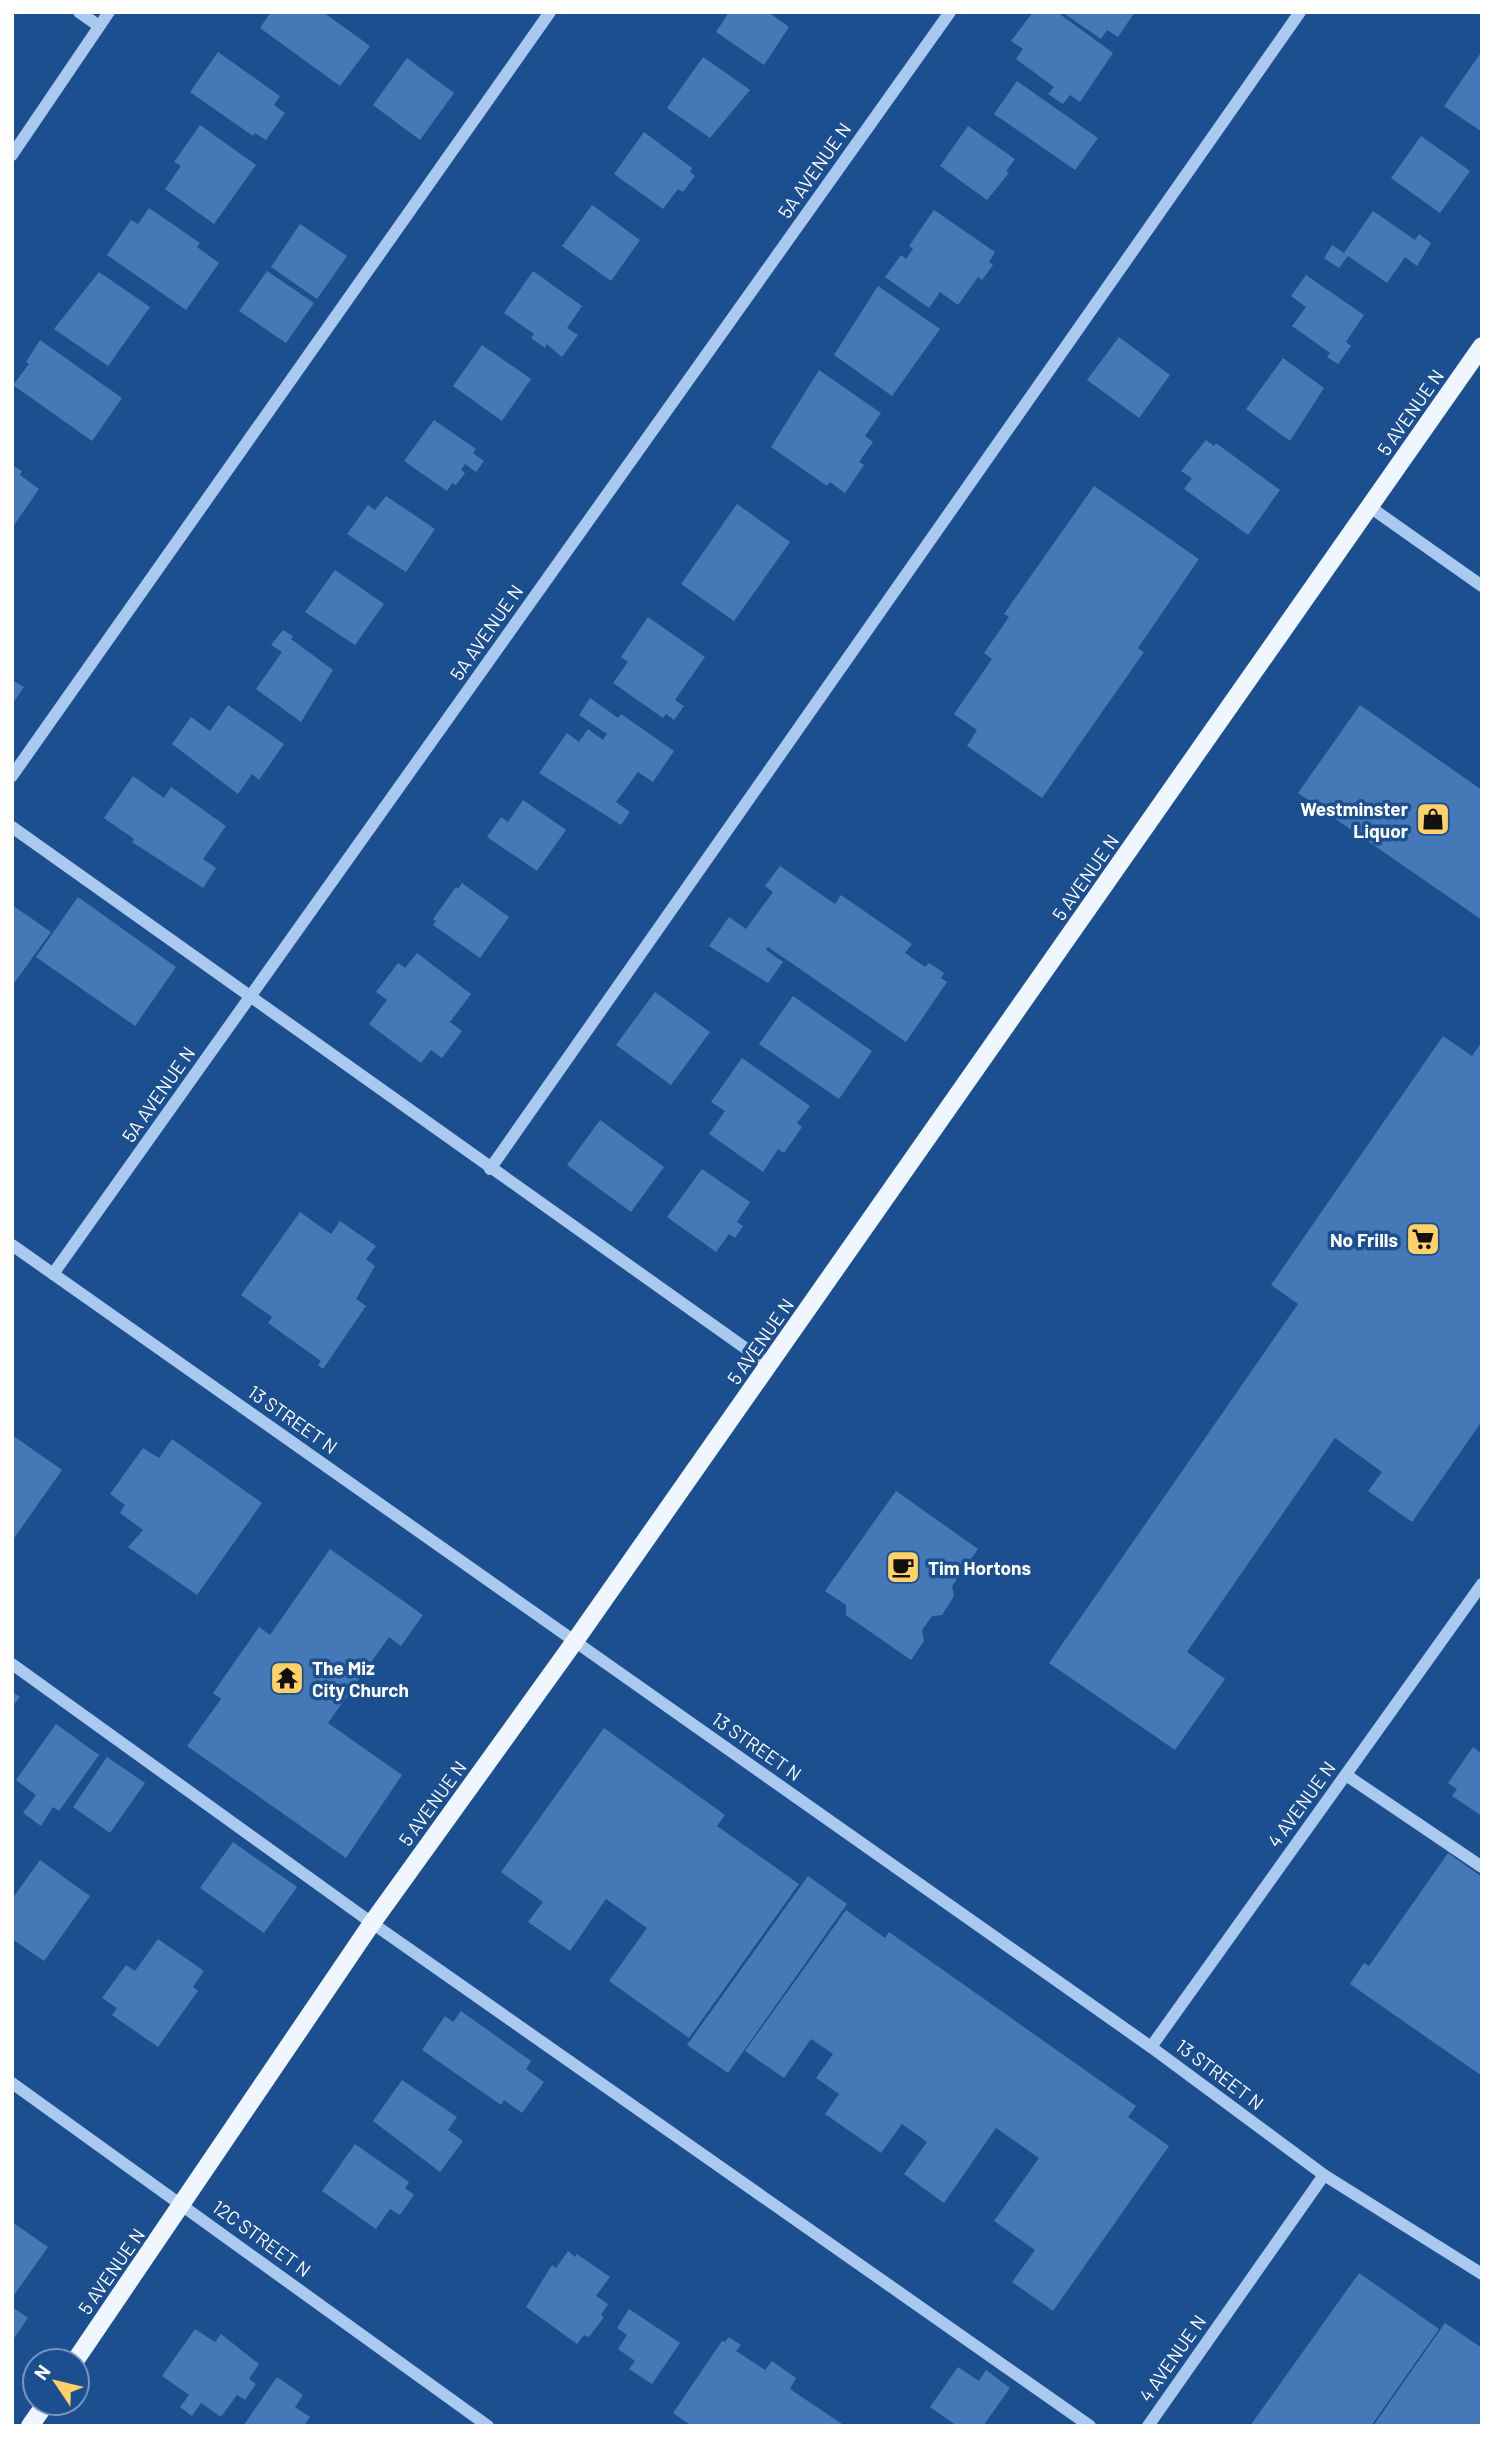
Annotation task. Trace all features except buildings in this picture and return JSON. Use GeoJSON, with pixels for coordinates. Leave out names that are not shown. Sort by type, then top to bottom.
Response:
{"type":"FeatureCollection","features":[{"type":"Feature","properties":{"kind":"main road","name":"5 AVENUE N"},"geometry":{"type":"LineString","coordinates":[[85,2347],[372,1923],[575,1641],[1482,346]]}},
{"type":"Feature","properties":{"kind":"street"},"geometry":{"type":"LineString","coordinates":[[79,12],[99,26]]}},
{"type":"Feature","properties":{"kind":"street"},"geometry":{"type":"LineString","coordinates":[[12,155],[109,12]]}},
{"type":"Feature","properties":{"kind":"street"},"geometry":{"type":"LineString","coordinates":[[12,776],[550,12]]}},
{"type":"Feature","properties":{"kind":"street","name":"5A AVENUE N"},"geometry":{"type":"LineString","coordinates":[[53,1274],[950,12]]}},
{"type":"Feature","properties":{"kind":"street"},"geometry":{"type":"LineString","coordinates":[[490,1169],[1300,12]]}},
{"type":"Feature","properties":{"kind":"street"},"geometry":{"type":"LineString","coordinates":[[1370,507],[1482,586]]}},
{"type":"Feature","properties":{"kind":"street"},"geometry":{"type":"LineString","coordinates":[[12,827],[769,1365]]}},
{"type":"Feature","properties":{"kind":"street","name":"13 STREET N"},"geometry":{"type":"LineString","coordinates":[[12,1245],[1151,2047],[1324,2175],[1482,2274]]}},
{"type":"Feature","properties":{"kind":"street","name":"4 AVENUE N"},"geometry":{"type":"LineString","coordinates":[[1151,2047],[1482,1584]]}},
{"type":"Feature","properties":{"kind":"street"},"geometry":{"type":"LineString","coordinates":[[12,1664],[372,1923],[1090,2426]]}},
{"type":"Feature","properties":{"kind":"street"},"geometry":{"type":"LineString","coordinates":[[1346,1774],[1482,1867]]}},
{"type":"Feature","properties":{"kind":"street","name":"12C STREET N"},"geometry":{"type":"LineString","coordinates":[[12,2083],[488,2426]]}},
{"type":"Feature","properties":{"kind":"street","name":"4 AVENUE N"},"geometry":{"type":"LineString","coordinates":[[1148,2426],[1324,2175]]}},
{"type":"Feature","properties":{"kind":"place","name":"Westminster Liquor"},"geometry":{"type":"Point","coordinates":[1433,819]}},
{"type":"Feature","properties":{"kind":"place","name":"No Frills"},"geometry":{"type":"Point","coordinates":[1423,1239]}},
{"type":"Feature","properties":{"kind":"place","name":"Tim Hortons"},"geometry":{"type":"Point","coordinates":[903,1567]}},
{"type":"Feature","properties":{"kind":"place","name":"The Miz City Church"},"geometry":{"type":"Point","coordinates":[287,1678]}}]}
